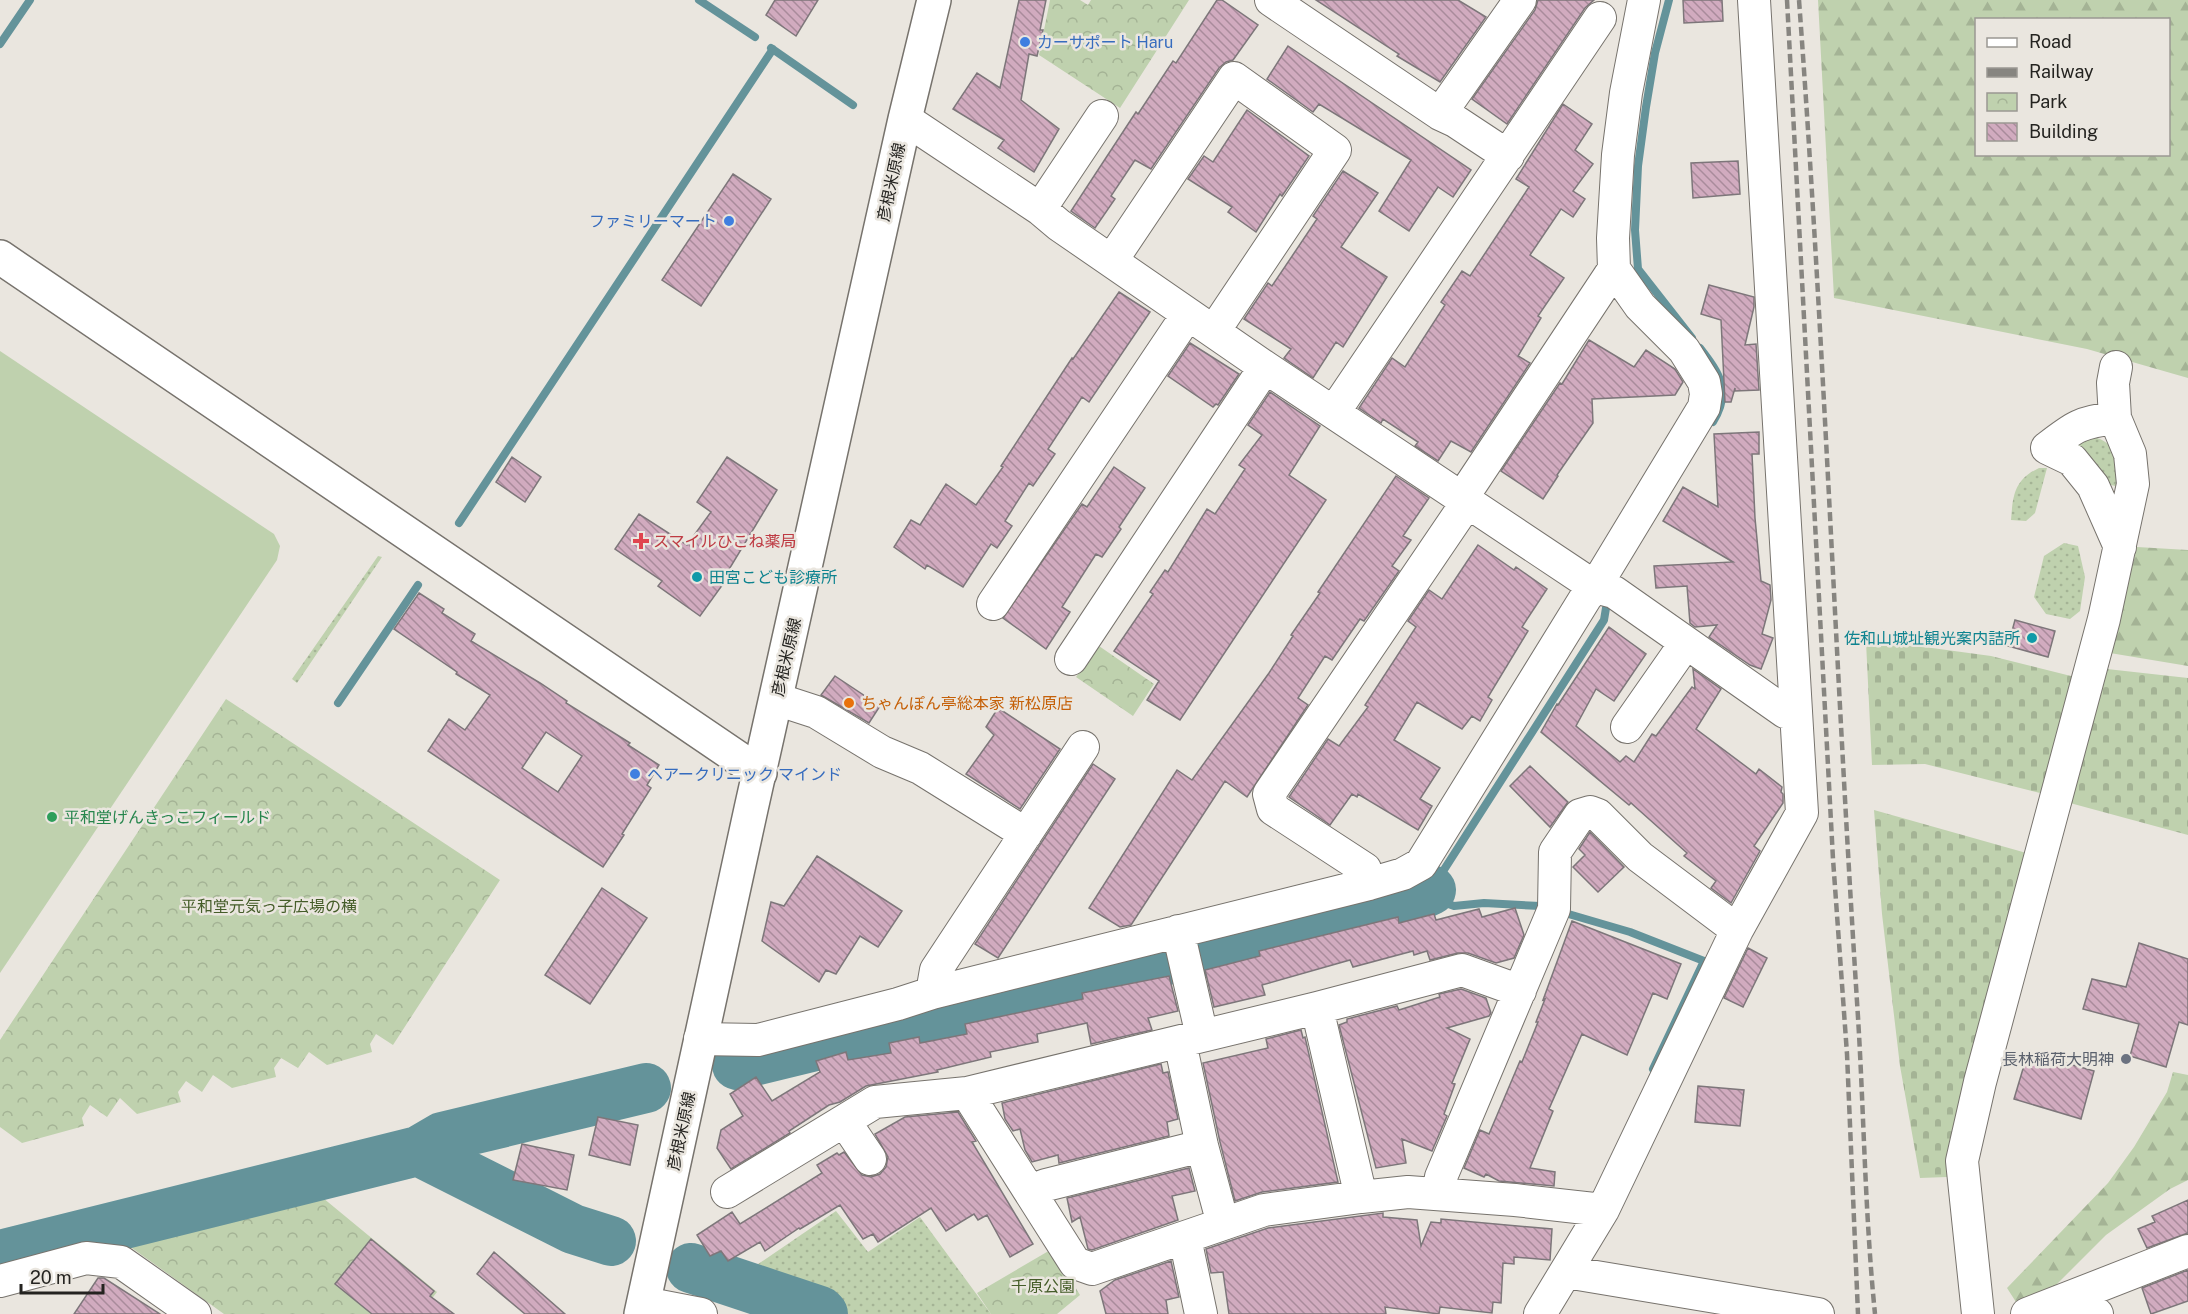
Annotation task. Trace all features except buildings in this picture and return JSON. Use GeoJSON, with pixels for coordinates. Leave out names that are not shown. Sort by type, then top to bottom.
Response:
{"type":"FeatureCollection","features":[{"type":"Feature","properties":{"kind":"main road","name":"彦根米原線"},"geometry":{"type":"LineString","coordinates":[[642,1308],[905,119],[934,0]]}},
{"type":"Feature","properties":{"kind":"main road"},"geometry":{"type":"LineString","coordinates":[[0,257],[760,773]]}},
{"type":"Feature","properties":{"kind":"street"},"geometry":{"type":"LineString","coordinates":[[1271,0],[1440,114],[1455,121],[1508,156]]}},
{"type":"Feature","properties":{"kind":"street"},"geometry":{"type":"LineString","coordinates":[[700,1039],[758,1040],[932,993],[1182,946],[1403,874],[1421,864],[1586,597],[1595,587],[1704,407],[1706,394],[1704,382],[1684,350],[1640,306],[1614,269],[1613,238],[1618,155],[1626,93],[1644,0]]}},
{"type":"Feature","properties":{"kind":"street"},"geometry":{"type":"LineString","coordinates":[[1540,1314],[1603,1210],[1737,930],[1802,813],[1754,0]]}},
{"type":"Feature","properties":{"kind":"street"},"geometry":{"type":"LineString","coordinates":[[1440,114],[1516,1]]}},
{"type":"Feature","properties":{"kind":"street"},"geometry":{"type":"LineString","coordinates":[[1334,412],[1600,18]]}},
{"type":"Feature","properties":{"kind":"street"},"geometry":{"type":"LineString","coordinates":[[1112,260],[1234,78],[1335,150],[1215,331]]}},
{"type":"Feature","properties":{"kind":"street"},"geometry":{"type":"LineString","coordinates":[[1040,209],[1102,116]]}},
{"type":"Feature","properties":{"kind":"street"},"geometry":{"type":"LineString","coordinates":[[905,119],[1040,209],[1059,225],[1265,367],[1595,587],[1614,592],[1785,712],[1795,713]]}},
{"type":"Feature","properties":{"kind":"street"},"geometry":{"type":"LineString","coordinates":[[1370,884],[1365,869],[1273,808],[1269,794],[1465,500],[1614,269]]}},
{"type":"Feature","properties":{"kind":"street"},"geometry":{"type":"LineString","coordinates":[[993,604],[1188,314]]}},
{"type":"Feature","properties":{"kind":"street"},"geometry":{"type":"LineString","coordinates":[[1071,659],[1265,367]]}},
{"type":"Feature","properties":{"kind":"street"},"geometry":{"type":"LineString","coordinates":[[1978,1314],[1962,1161],[1980,1082],[2104,619],[2133,484],[2130,454],[2115,418],[2113,383],[2116,367]]}},
{"type":"Feature","properties":{"kind":"street"},"geometry":{"type":"LineString","coordinates":[[2115,418],[2093,420],[2074,427],[2047,448],[2072,460],[2093,486],[2120,547]]}},
{"type":"Feature","properties":{"kind":"street"},"geometry":{"type":"LineString","coordinates":[[1627,727],[1685,644]]}},
{"type":"Feature","properties":{"kind":"street"},"geometry":{"type":"LineString","coordinates":[[776,699],[816,712],[882,752],[920,768],[1026,834]]}},
{"type":"Feature","properties":{"kind":"street"},"geometry":{"type":"LineString","coordinates":[[932,993],[936,970],[1083,747]]}},
{"type":"Feature","properties":{"kind":"street"},"geometry":{"type":"LineString","coordinates":[[1438,1194],[1441,1177],[1554,909],[1555,852],[1580,815],[1590,812],[1598,815],[1640,857],[1737,930]]}},
{"type":"Feature","properties":{"kind":"street"},"geometry":{"type":"LineString","coordinates":[[1182,946],[1202,1146],[1223,1224]]}},
{"type":"Feature","properties":{"kind":"street"},"geometry":{"type":"LineString","coordinates":[[727,1192],[876,1102],[968,1093],[1317,1008],[1462,970],[1520,991]]}},
{"type":"Feature","properties":{"kind":"street"},"geometry":{"type":"LineString","coordinates":[[1317,1008],[1361,1197]]}},
{"type":"Feature","properties":{"kind":"street"},"geometry":{"type":"LineString","coordinates":[[968,1093],[1075,1263],[1092,1269],[1263,1210],[1361,1197],[1408,1192],[1603,1210]]}},
{"type":"Feature","properties":{"kind":"street"},"geometry":{"type":"LineString","coordinates":[[845,1122],[870,1159]]}},
{"type":"Feature","properties":{"kind":"street"},"geometry":{"type":"LineString","coordinates":[[1030,1191],[1202,1146]]}},
{"type":"Feature","properties":{"kind":"street"},"geometry":{"type":"LineString","coordinates":[[1185,1238],[1201,1314]]}},
{"type":"Feature","properties":{"kind":"street"},"geometry":{"type":"LineString","coordinates":[[2027,1314],[2188,1251]]}},
{"type":"Feature","properties":{"kind":"street"},"geometry":{"type":"LineString","coordinates":[[0,1281],[86,1258],[121,1262],[195,1314]]}},
{"type":"Feature","properties":{"kind":"street"},"geometry":{"type":"LineString","coordinates":[[1566,1272],[1818,1314]]}},
{"type":"Feature","properties":{"kind":"street"},"geometry":{"type":"LineString","coordinates":[[2060,1301],[2097,1314]]}},
{"type":"Feature","properties":{"kind":"street"},"geometry":{"type":"LineString","coordinates":[[642,1308],[701,1314]]}},
{"type":"Feature","properties":{"kind":"green space"},"geometry":{"type":"Polygon","coordinates":[[[1050,0],[1080,0],[1088,5],[1091,0],[1189,0],[1120,108],[1039,55],[1050,0]]]}},
{"type":"Feature","properties":{"kind":"green space"},"geometry":{"type":"Polygon","coordinates":[[[1818,0],[2188,0],[2188,378],[2087,349],[1834,298],[1818,0]]]}},
{"type":"Feature","properties":{"kind":"green space","name":"平和堂げんきっこフィールド"},"geometry":{"type":"Polygon","coordinates":[[[0,351],[274,534],[280,546],[277,560],[0,973],[0,351]]]}},
{"type":"Feature","properties":{"kind":"green space"},"geometry":{"type":"Polygon","coordinates":[[[2087,435],[2105,442],[2113,451],[2120,482],[2115,486],[2104,483],[2074,443],[2087,435]]]}},
{"type":"Feature","properties":{"kind":"green space"},"geometry":{"type":"Polygon","coordinates":[[[2039,468],[2047,468],[2035,513],[2026,521],[2011,520],[2016,489],[2024,478],[2039,468]]]}},
{"type":"Feature","properties":{"kind":"green space"},"geometry":{"type":"Polygon","coordinates":[[[2064,543],[2078,546],[2085,577],[2080,611],[2070,619],[2046,614],[2034,597],[2044,556],[2064,543]]]}},
{"type":"Feature","properties":{"kind":"green space"},"geometry":{"type":"Polygon","coordinates":[[[2137,547],[2188,550],[2188,666],[2110,653],[2137,547]]]}},
{"type":"Feature","properties":{"kind":"green space"},"geometry":{"type":"Polygon","coordinates":[[[378,556],[382,557],[297,683],[292,679],[378,556]]]}},
{"type":"Feature","properties":{"kind":"green space"},"geometry":{"type":"Polygon","coordinates":[[[1866,642],[1991,656],[2075,677],[2044,794],[1925,764],[1872,765],[1866,642]]]}},
{"type":"Feature","properties":{"kind":"green space"},"geometry":{"type":"Polygon","coordinates":[[[1099,646],[1154,684],[1133,716],[1076,677],[1099,646]]]}},
{"type":"Feature","properties":{"kind":"green space"},"geometry":{"type":"Polygon","coordinates":[[[2107,669],[2188,678],[2188,835],[2070,803],[2107,669]]]}},
{"type":"Feature","properties":{"kind":"green space","name":"平和堂元気っ子広場の横"},"geometry":{"type":"Polygon","coordinates":[[[226,699],[500,880],[393,1045],[376,1034],[370,1044],[372,1052],[327,1065],[309,1052],[298,1068],[281,1058],[274,1068],[276,1077],[232,1088],[213,1075],[202,1092],[186,1081],[178,1092],[181,1102],[137,1114],[120,1098],[107,1117],[90,1105],[82,1118],[84,1126],[22,1143],[0,1127],[0,1040],[226,699]]]}},
{"type":"Feature","properties":{"kind":"green space"},"geometry":{"type":"Polygon","coordinates":[[[1874,810],[2030,854],[1984,1024],[1947,1177],[1920,1178],[1900,1066],[1882,914],[1874,810]]]}},
{"type":"Feature","properties":{"kind":"green space"},"geometry":{"type":"Polygon","coordinates":[[[2173,1072],[2188,1075],[2188,1180],[2170,1189],[2106,1235],[2050,1291],[2016,1302],[2007,1288],[2108,1183],[2134,1147],[2167,1092],[2173,1072]]]}},
{"type":"Feature","properties":{"kind":"green space"},"geometry":{"type":"Polygon","coordinates":[[[317,1193],[437,1292],[420,1314],[224,1314],[118,1238],[317,1193]]]}},
{"type":"Feature","properties":{"kind":"green space"},"geometry":{"type":"Polygon","coordinates":[[[836,1211],[868,1252],[920,1217],[991,1314],[840,1314],[820,1301],[742,1278],[745,1273],[836,1211]]]}},
{"type":"Feature","properties":{"kind":"green space","name":"千原公園"},"geometry":{"type":"Polygon","coordinates":[[[1052,1249],[1080,1295],[1057,1314],[991,1314],[977,1293],[1052,1249]]]}},
{"type":"Feature","properties":{"kind":"waterway"},"geometry":{"type":"LineString","coordinates":[[0,44],[30,0]]}},
{"type":"Feature","properties":{"kind":"waterway"},"geometry":{"type":"LineString","coordinates":[[699,0],[755,37]]}},
{"type":"Feature","properties":{"kind":"waterway"},"geometry":{"type":"LineString","coordinates":[[1669,0],[1655,53],[1646,107],[1638,166],[1635,230],[1638,269],[1692,338]]}},
{"type":"Feature","properties":{"kind":"waterway"},"geometry":{"type":"LineString","coordinates":[[771,48],[853,105]]}},
{"type":"Feature","properties":{"kind":"waterway"},"geometry":{"type":"LineString","coordinates":[[459,523],[773,49]]}},
{"type":"Feature","properties":{"kind":"waterway"},"geometry":{"type":"LineString","coordinates":[[1700,348],[1718,375],[1723,392],[1719,411],[1713,422]]}},
{"type":"Feature","properties":{"kind":"waterway"},"geometry":{"type":"LineString","coordinates":[[338,703],[418,585]]}},
{"type":"Feature","properties":{"kind":"waterway"},"geometry":{"type":"LineString","coordinates":[[1540,906],[1484,903],[1454,906],[1440,901],[1431,890],[1604,620],[1606,608]]}},
{"type":"Feature","properties":{"kind":"waterway"},"geometry":{"type":"LineString","coordinates":[[737,1065],[1405,902],[1431,890]]}},
{"type":"Feature","properties":{"kind":"waterway"},"geometry":{"type":"LineString","coordinates":[[1565,913],[1630,932],[1704,961],[1653,1069]]}},
{"type":"Feature","properties":{"kind":"waterway"},"geometry":{"type":"LineString","coordinates":[[0,1255],[418,1151],[442,1137],[646,1088]]}},
{"type":"Feature","properties":{"kind":"waterway"},"geometry":{"type":"LineString","coordinates":[[418,1151],[573,1229],[611,1241]]}},
{"type":"Feature","properties":{"kind":"waterway"},"geometry":{"type":"LineString","coordinates":[[691,1268],[820,1311],[823,1314]]}},
{"type":"Feature","properties":{"kind":"railway"},"geometry":{"type":"LineString","coordinates":[[1787,0],[1833,859],[1847,1054],[1858,1314]]}},
{"type":"Feature","properties":{"kind":"railway"},"geometry":{"type":"LineString","coordinates":[[1799,0],[1816,254],[1867,1203],[1875,1314]]}},
{"type":"Feature","properties":{"kind":"place","name":"カーサポート Haru"},"geometry":{"type":"Point","coordinates":[1025,42]}},
{"type":"Feature","properties":{"kind":"place","name":"ファミリーマート"},"geometry":{"type":"Point","coordinates":[729,221]}},
{"type":"Feature","properties":{"kind":"place","name":"スマイルひこね薬局"},"geometry":{"type":"Point","coordinates":[641,541]}},
{"type":"Feature","properties":{"kind":"place","name":"田宮こども診療所"},"geometry":{"type":"Point","coordinates":[697,577]}},
{"type":"Feature","properties":{"kind":"place","name":"佐和山城址観光案内詰所"},"geometry":{"type":"Point","coordinates":[2032,638]}},
{"type":"Feature","properties":{"kind":"place","name":"ちゃんぽん亭総本家 新松原店"},"geometry":{"type":"Point","coordinates":[849,703]}},
{"type":"Feature","properties":{"kind":"place","name":"ヘアークリニック マインド"},"geometry":{"type":"Point","coordinates":[635,774]}},
{"type":"Feature","properties":{"kind":"place","name":"平和堂げんきっこフィールド"},"geometry":{"type":"Point","coordinates":[52,817]}},
{"type":"Feature","properties":{"kind":"place","name":"長林稲荷大明神"},"geometry":{"type":"Point","coordinates":[2126,1059]}}]}
